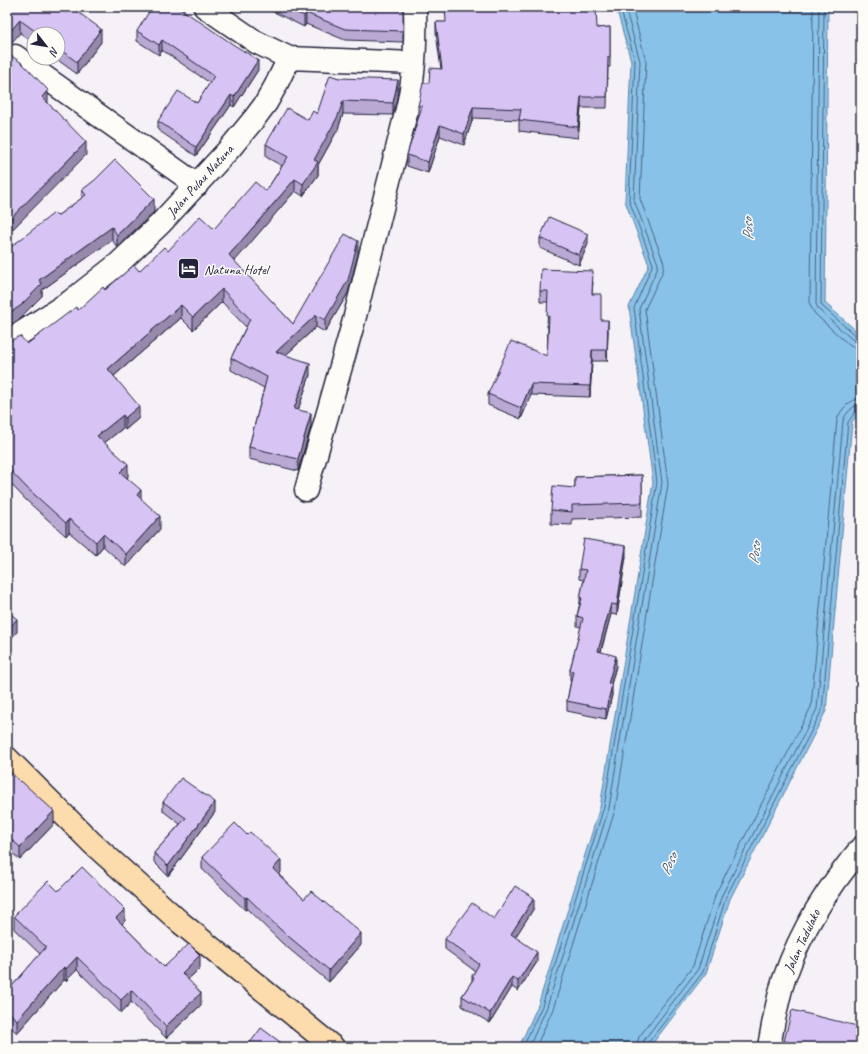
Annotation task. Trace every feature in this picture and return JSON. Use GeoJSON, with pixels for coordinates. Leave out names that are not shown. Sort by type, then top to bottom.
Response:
{"type":"FeatureCollection","features":[{"type":"Feature","properties":{"kind":"highway"},"geometry":{"type":"LineString","coordinates":[[7,758],[92,843],[181,923],[322,1044]]}},
{"type":"Feature","properties":{"kind":"street"},"geometry":{"type":"LineString","coordinates":[[205,7],[256,42],[289,58],[414,63]]}},
{"type":"Feature","properties":{"kind":"street"},"geometry":{"type":"LineString","coordinates":[[306,490],[353,324],[408,109],[414,63],[415,7]]}},
{"type":"Feature","properties":{"kind":"street"},"geometry":{"type":"LineString","coordinates":[[15,56],[197,185]]}},
{"type":"Feature","properties":{"kind":"street","name":"Jalan Pulau Natuna"},"geometry":{"type":"LineString","coordinates":[[7,342],[70,301],[118,264],[160,224],[231,147],[266,103],[289,58]]}},
{"type":"Feature","properties":{"kind":"street","name":"Jalan Tadulako"},"geometry":{"type":"LineString","coordinates":[[769,1047],[784,980],[797,946],[812,915],[828,889],[861,848]]}},
{"type":"Feature","properties":{"kind":"water","name":"Poso"},"geometry":{"type":"Polygon","coordinates":[[[616,7],[828,7],[825,303],[861,335],[861,411],[852,422],[826,711],[730,899],[706,973],[650,1047],[519,1047],[538,1005],[600,807],[653,482],[629,307],[649,265],[625,201],[631,61],[616,7]]]}},
{"type":"Feature","properties":{"kind":"building"},"geometry":{"type":"Polygon","coordinates":[[[7,7],[71,7],[101,29],[77,62],[66,54],[66,26],[28,26],[20,20],[7,35],[7,7]]]}},
{"type":"Feature","properties":{"kind":"building"},"geometry":{"type":"Polygon","coordinates":[[[152,7],[182,7],[181,9],[258,60],[234,97],[231,95],[196,147],[158,121],[178,91],[197,103],[214,76],[162,40],[159,45],[137,31],[152,7]]]}},
{"type":"Feature","properties":{"kind":"building"},"geometry":{"type":"Polygon","coordinates":[[[285,7],[403,7],[403,31],[345,29],[306,13],[304,16],[285,7]]]}},
{"type":"Feature","properties":{"kind":"building"},"geometry":{"type":"Polygon","coordinates":[[[445,7],[596,7],[597,28],[610,27],[610,57],[608,57],[607,97],[581,97],[578,127],[519,120],[521,109],[473,107],[464,134],[440,125],[428,162],[407,155],[422,106],[418,106],[423,83],[429,83],[430,68],[442,69],[436,22],[446,22],[445,7]]]}},
{"type":"Feature","properties":{"kind":"building"},"geometry":{"type":"Polygon","coordinates":[[[856,10],[861,10],[861,34],[858,35],[856,10]]]}},
{"type":"Feature","properties":{"kind":"building"},"geometry":{"type":"Polygon","coordinates":[[[7,53],[22,63],[48,90],[42,97],[86,142],[7,222],[7,53]]]}},
{"type":"Feature","properties":{"kind":"building"},"geometry":{"type":"Polygon","coordinates":[[[330,75],[339,78],[398,80],[393,103],[343,101],[338,116],[314,160],[318,162],[303,184],[295,179],[229,255],[293,324],[345,234],[358,241],[348,280],[325,320],[316,315],[276,352],[310,363],[294,409],[311,413],[298,459],[249,447],[267,377],[231,358],[250,319],[222,289],[193,317],[181,305],[108,369],[139,406],[125,418],[123,415],[97,436],[128,464],[120,472],[141,490],[137,495],[160,516],[126,554],[103,534],[96,542],[69,519],[66,523],[26,487],[7,467],[7,342],[20,336],[27,344],[76,307],[78,310],[103,287],[105,290],[134,265],[139,271],[164,247],[168,251],[200,216],[214,229],[255,182],[266,191],[288,157],[266,144],[287,108],[308,120],[313,111],[317,114],[330,75]]]}},
{"type":"Feature","properties":{"kind":"building"},"geometry":{"type":"Polygon","coordinates":[[[115,160],[154,199],[117,235],[112,227],[39,280],[42,284],[23,304],[7,315],[7,250],[54,213],[57,216],[86,195],[82,190],[95,180],[115,160]]]}},
{"type":"Feature","properties":{"kind":"building"},"geometry":{"type":"Polygon","coordinates":[[[549,217],[588,234],[579,255],[540,238],[549,217]]]}},
{"type":"Feature","properties":{"kind":"building"},"geometry":{"type":"Polygon","coordinates":[[[541,269],[593,271],[592,294],[601,294],[601,320],[608,320],[607,350],[592,350],[590,386],[531,384],[521,408],[488,394],[511,341],[547,356],[549,316],[547,316],[548,291],[540,291],[541,269]]]}},
{"type":"Feature","properties":{"kind":"building"},"geometry":{"type":"Polygon","coordinates":[[[642,475],[642,503],[572,505],[572,512],[551,510],[553,486],[575,488],[575,477],[642,475]]]}},
{"type":"Feature","properties":{"kind":"building"},"geometry":{"type":"Polygon","coordinates":[[[584,539],[626,546],[617,605],[611,604],[598,651],[616,656],[608,684],[612,685],[606,709],[567,701],[573,671],[570,670],[583,618],[577,616],[582,598],[580,598],[586,570],[579,569],[584,539]]]}},
{"type":"Feature","properties":{"kind":"building"},"geometry":{"type":"Polygon","coordinates":[[[7,611],[17,619],[7,631],[7,611]]]}},
{"type":"Feature","properties":{"kind":"building"},"geometry":{"type":"Polygon","coordinates":[[[7,768],[20,782],[21,781],[54,811],[20,847],[11,839],[7,844],[7,768]]]}},
{"type":"Feature","properties":{"kind":"building"},"geometry":{"type":"Polygon","coordinates":[[[181,778],[215,802],[168,866],[154,853],[186,818],[163,802],[181,778]]]}},
{"type":"Feature","properties":{"kind":"building"},"geometry":{"type":"Polygon","coordinates":[[[235,823],[247,835],[250,832],[281,860],[273,869],[304,899],[311,891],[361,933],[329,970],[282,931],[202,857],[235,823]]]}},
{"type":"Feature","properties":{"kind":"building"},"geometry":{"type":"Polygon","coordinates":[[[82,867],[125,909],[116,918],[164,967],[189,944],[200,955],[182,973],[201,993],[166,1026],[131,990],[121,1000],[77,957],[66,969],[64,967],[17,1020],[7,1011],[7,992],[46,947],[14,916],[48,881],[58,891],[82,867]]]}},
{"type":"Feature","properties":{"kind":"building"},"geometry":{"type":"Polygon","coordinates":[[[515,886],[534,898],[511,934],[537,952],[518,981],[512,977],[490,1013],[462,996],[474,978],[472,976],[479,964],[445,939],[472,903],[494,919],[515,886]]]}},
{"type":"Feature","properties":{"kind":"building"},"geometry":{"type":"Polygon","coordinates":[[[792,1010],[861,1027],[861,1047],[809,1047],[784,1041],[792,1010]]]}},
{"type":"Feature","properties":{"kind":"building"},"geometry":{"type":"Polygon","coordinates":[[[261,1028],[287,1047],[247,1047],[261,1028]]]}},
{"type":"Feature","properties":{"kind":"place","name":"Natuna Hotel"},"geometry":{"type":"Point","coordinates":[189,269]}}]}
